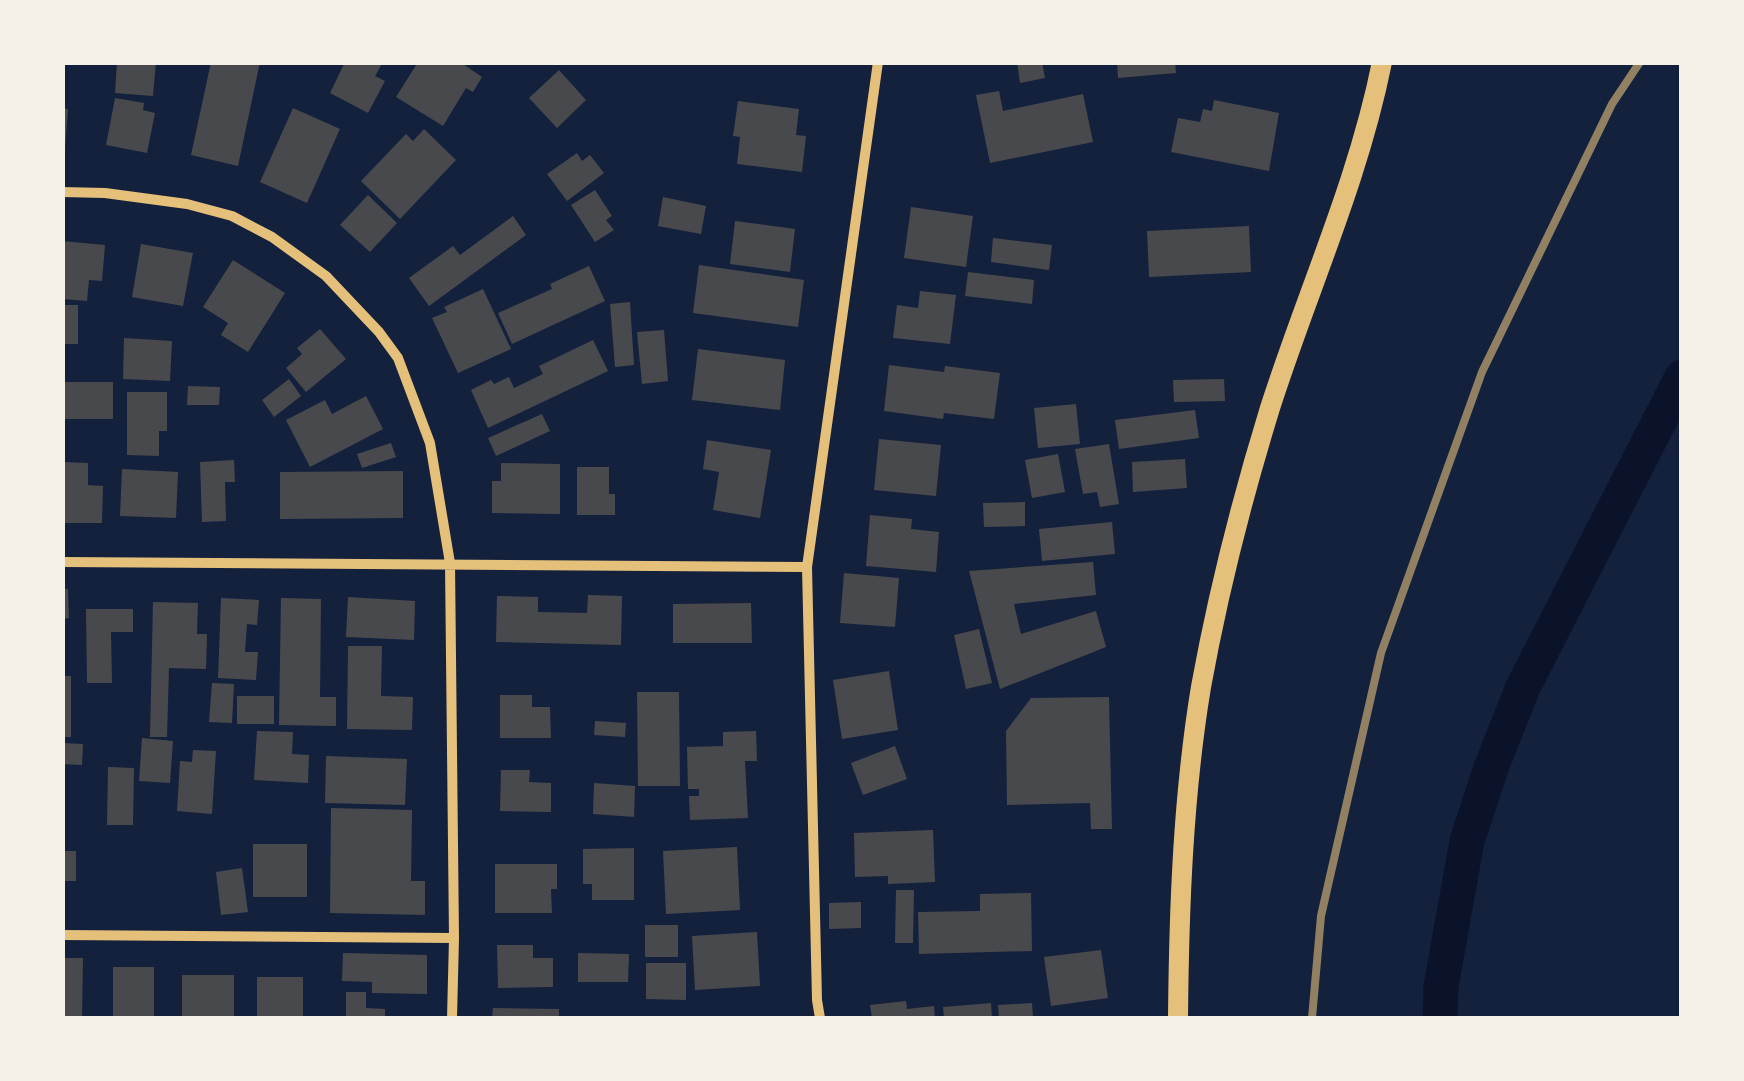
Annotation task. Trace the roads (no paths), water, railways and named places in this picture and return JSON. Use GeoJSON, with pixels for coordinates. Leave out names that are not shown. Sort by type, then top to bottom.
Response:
{"type":"FeatureCollection","features":[{"type":"Feature","properties":{"kind":"main road"},"geometry":{"type":"LineString","coordinates":[[1178,1018],[1184,836],[1196,722],[1212,630],[1236,527],[1270,410],[1350,188],[1382,62]]}},
{"type":"Feature","properties":{"kind":"street"},"geometry":{"type":"LineString","coordinates":[[820,1018],[807,567],[878,62]]}},
{"type":"Feature","properties":{"kind":"street"},"geometry":{"type":"LineString","coordinates":[[62,192],[104,192],[187,204],[232,216],[272,237],[326,276],[398,358],[430,443],[450,563],[452,1018]]}},
{"type":"Feature","properties":{"kind":"street"},"geometry":{"type":"LineString","coordinates":[[62,562],[807,567]]}},
{"type":"Feature","properties":{"kind":"street"},"geometry":{"type":"LineString","coordinates":[[62,936],[454,938]]}},
{"type":"Feature","properties":{"kind":"waterway"},"geometry":{"type":"LineString","coordinates":[[1440,1018],[1441,986],[1467,841],[1491,768],[1523,687],[1682,377]]}},
{"type":"Feature","properties":{"kind":"railway"},"geometry":{"type":"LineString","coordinates":[[1312,1018],[1321,916],[1381,653],[1482,372],[1612,104],[1640,62]]}}]}
